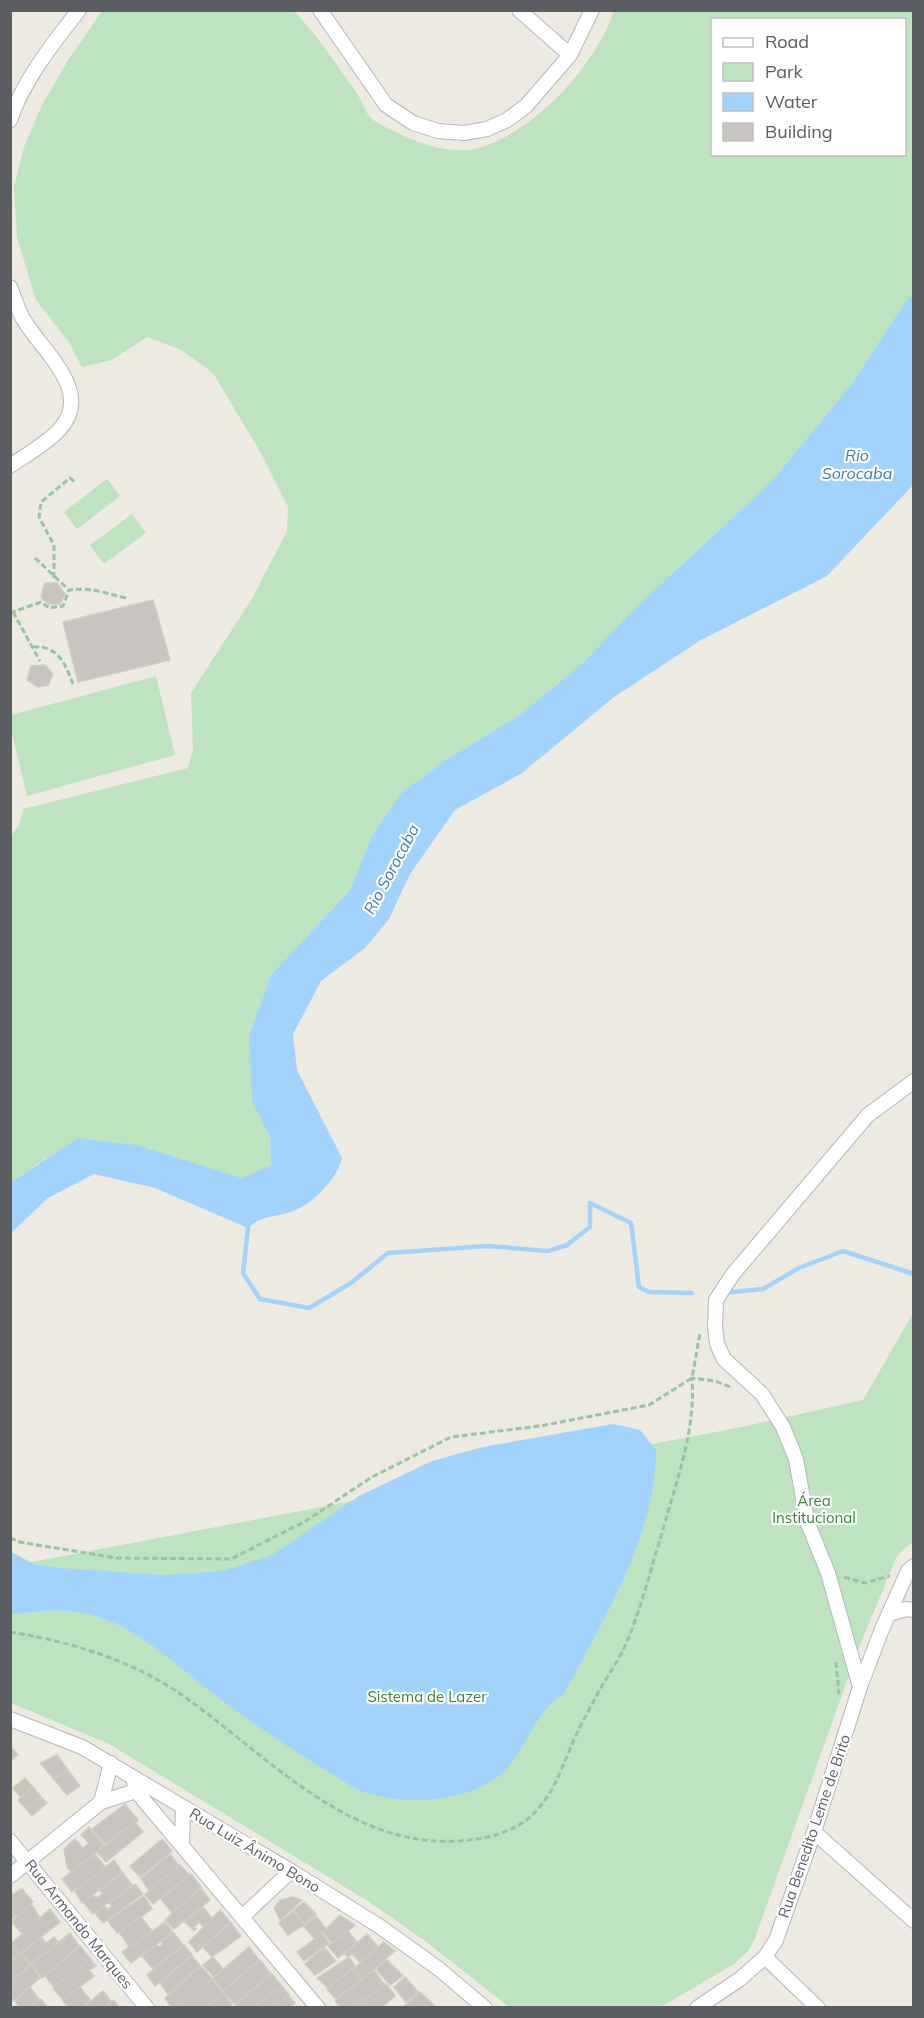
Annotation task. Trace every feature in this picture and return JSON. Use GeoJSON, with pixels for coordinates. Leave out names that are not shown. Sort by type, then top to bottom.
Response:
{"type":"FeatureCollection","features":[{"type":"Feature","properties":{"kind":"street"},"geometry":{"type":"LineString","coordinates":[[10,120],[13,101],[79,10]]}},
{"type":"Feature","properties":{"kind":"street"},"geometry":{"type":"LineString","coordinates":[[320,10],[386,105],[413,123],[438,131],[464,133],[487,129],[507,120],[526,106],[570,54],[592,10]]}},
{"type":"Feature","properties":{"kind":"street"},"geometry":{"type":"LineString","coordinates":[[519,10],[570,54]]}},
{"type":"Feature","properties":{"kind":"street"},"geometry":{"type":"LineString","coordinates":[[10,286],[23,318],[67,381],[70,406],[68,417],[59,430],[10,466]]}},
{"type":"Feature","properties":{"kind":"street"},"geometry":{"type":"LineString","coordinates":[[860,1687],[828,1573],[807,1521],[796,1460],[783,1427],[762,1394],[724,1359],[720,1352],[715,1326],[717,1300],[733,1274],[868,1115],[914,1081]]}},
{"type":"Feature","properties":{"kind":"street","name":"Rua Benedito Leme de Brito"},"geometry":{"type":"LineString","coordinates":[[697,2007],[740,1979],[765,1957],[776,1941],[814,1832],[860,1687],[889,1614],[911,1569]]}},
{"type":"Feature","properties":{"kind":"street"},"geometry":{"type":"LineString","coordinates":[[889,1614],[906,1609],[914,1610]]}},
{"type":"Feature","properties":{"kind":"street","name":"Rua Luiz Ânimo Bono"},"geometry":{"type":"LineString","coordinates":[[10,1719],[82,1747],[111,1764],[135,1784],[183,1807],[291,1871],[379,1926],[439,1970],[484,2007]]}},
{"type":"Feature","properties":{"kind":"street"},"geometry":{"type":"LineString","coordinates":[[101,1802],[111,1764]]}},
{"type":"Feature","properties":{"kind":"street"},"geometry":{"type":"LineString","coordinates":[[10,1876],[101,1802],[135,1784],[318,2007]]}},
{"type":"Feature","properties":{"kind":"street"},"geometry":{"type":"LineString","coordinates":[[182,1843],[183,1807]]}},
{"type":"Feature","properties":{"kind":"street"},"geometry":{"type":"LineString","coordinates":[[814,1832],[913,1919]]}},
{"type":"Feature","properties":{"kind":"street","name":"Rua Armando Marques"},"geometry":{"type":"LineString","coordinates":[[10,1841],[147,2007]]}},
{"type":"Feature","properties":{"kind":"street"},"geometry":{"type":"LineString","coordinates":[[242,1917],[291,1871]]}},
{"type":"Feature","properties":{"kind":"street"},"geometry":{"type":"LineString","coordinates":[[765,1957],[818,2007]]}},
{"type":"Feature","properties":{"kind":"path"},"geometry":{"type":"LineString","coordinates":[[54,578],[54,545],[39,517],[40,502],[70,478],[76,483]]}},
{"type":"Feature","properties":{"kind":"path"},"geometry":{"type":"LineString","coordinates":[[35,558],[69,590],[90,588],[126,598]]}},
{"type":"Feature","properties":{"kind":"path"},"geometry":{"type":"LineString","coordinates":[[40,661],[12,613],[41,602],[49,608],[63,606],[69,590]]}},
{"type":"Feature","properties":{"kind":"path"},"geometry":{"type":"LineString","coordinates":[[33,647],[53,651],[64,661],[73,684]]}},
{"type":"Feature","properties":{"kind":"path"},"geometry":{"type":"LineString","coordinates":[[10,1632],[75,1646],[122,1663],[178,1692],[326,1804],[372,1829],[404,1838],[453,1842],[491,1838],[518,1826],[538,1809],[560,1778],[574,1740],[627,1641],[684,1456],[694,1408],[692,1378]]}},
{"type":"Feature","properties":{"kind":"path"},"geometry":{"type":"LineString","coordinates":[[10,1538],[20,1542],[116,1558],[231,1559],[304,1522],[372,1477],[451,1437],[540,1426],[598,1413]]}},
{"type":"Feature","properties":{"kind":"path"},"geometry":{"type":"LineString","coordinates":[[828,1573],[864,1583],[911,1569]]}},
{"type":"Feature","properties":{"kind":"green space"},"geometry":{"type":"Polygon","coordinates":[[[102,11],[294,11],[327,51],[373,120],[420,143],[452,150],[472,149],[503,138],[523,126],[562,93],[593,53],[614,11],[913,11],[913,293],[853,382],[772,481],[631,612],[585,661],[521,714],[446,760],[402,792],[372,836],[350,890],[271,975],[249,1036],[252,1101],[270,1138],[271,1165],[242,1178],[202,1166],[46,1158],[11,1182],[10,838],[20,823],[23,809],[188,768],[193,749],[191,693],[253,597],[287,531],[288,507],[261,453],[213,373],[181,350],[147,337],[112,360],[82,367],[69,342],[36,300],[17,237],[14,187],[24,147],[42,105],[67,62],[102,11]]]}},
{"type":"Feature","properties":{"kind":"green space"},"geometry":{"type":"Polygon","coordinates":[[[107,479],[120,496],[77,529],[64,512],[107,479]]]}},
{"type":"Feature","properties":{"kind":"green space"},"geometry":{"type":"Polygon","coordinates":[[[132,514],[146,533],[104,564],[90,545],[132,514]]]}},
{"type":"Feature","properties":{"kind":"green space"},"geometry":{"type":"Polygon","coordinates":[[[156,676],[175,755],[27,796],[11,729],[11,715],[156,676]]]}},
{"type":"Feature","properties":{"kind":"green space","name":"Sistema de Lazer"},"geometry":{"type":"Polygon","coordinates":[[[913,1313],[913,1542],[898,1554],[861,1642],[749,1950],[734,1964],[661,2007],[509,2007],[424,1940],[368,1901],[109,1744],[11,1703],[11,1566],[742,1427],[863,1400],[913,1313]]]}},
{"type":"Feature","properties":{"kind":"water","name":"Rio Sorocaba"},"geometry":{"type":"Polygon","coordinates":[[[913,295],[913,485],[827,576],[701,640],[614,697],[522,773],[455,810],[410,874],[389,919],[365,948],[321,981],[293,1034],[297,1070],[342,1158],[336,1173],[320,1193],[300,1208],[260,1220],[248,1228],[155,1188],[94,1174],[48,1198],[11,1233],[11,1182],[78,1138],[136,1145],[242,1178],[271,1165],[270,1138],[252,1101],[249,1036],[271,975],[350,890],[372,836],[402,792],[446,760],[521,714],[585,661],[631,612],[772,481],[853,382],[908,298],[913,295]]]}},
{"type":"Feature","properties":{"kind":"water"},"geometry":{"type":"Polygon","coordinates":[[[613,1424],[640,1430],[656,1450],[647,1515],[625,1576],[565,1693],[553,1701],[544,1712],[512,1762],[502,1773],[490,1782],[459,1795],[409,1800],[376,1796],[358,1790],[266,1732],[149,1643],[120,1626],[88,1614],[69,1611],[11,1614],[11,1552],[34,1564],[60,1568],[164,1575],[223,1571],[272,1555],[359,1496],[432,1461],[483,1447],[613,1424]]]}},
{"type":"Feature","properties":{"kind":"building"},"geometry":{"type":"Polygon","coordinates":[[[45,583],[57,583],[65,594],[60,604],[48,604],[41,597],[45,583]]]}},
{"type":"Feature","properties":{"kind":"building"},"geometry":{"type":"Polygon","coordinates":[[[153,600],[170,660],[78,682],[63,622],[153,600]]]}},
{"type":"Feature","properties":{"kind":"building"},"geometry":{"type":"Polygon","coordinates":[[[45,665],[53,674],[48,685],[38,687],[27,680],[31,666],[45,665]]]}},
{"type":"Feature","properties":{"kind":"building"},"geometry":{"type":"Polygon","coordinates":[[[10,1746],[18,1755],[10,1761],[10,1746]]]}},
{"type":"Feature","properties":{"kind":"building"},"geometry":{"type":"Polygon","coordinates":[[[57,1755],[68,1770],[54,1779],[40,1763],[57,1755]]]}},
{"type":"Feature","properties":{"kind":"building"},"geometry":{"type":"Polygon","coordinates":[[[68,1770],[80,1786],[67,1795],[54,1779],[68,1770]]]}},
{"type":"Feature","properties":{"kind":"building"},"geometry":{"type":"Polygon","coordinates":[[[25,1778],[33,1787],[21,1798],[13,1788],[25,1778]]]}},
{"type":"Feature","properties":{"kind":"building"},"geometry":{"type":"Polygon","coordinates":[[[33,1787],[41,1797],[26,1809],[18,1800],[33,1787]]]}},
{"type":"Feature","properties":{"kind":"building"},"geometry":{"type":"Polygon","coordinates":[[[41,1797],[47,1803],[32,1816],[26,1809],[41,1797]]]}},
{"type":"Feature","properties":{"kind":"building"},"geometry":{"type":"Polygon","coordinates":[[[125,1804],[138,1820],[105,1844],[92,1829],[125,1804]]]}},
{"type":"Feature","properties":{"kind":"building"},"geometry":{"type":"Polygon","coordinates":[[[135,1822],[143,1832],[106,1862],[97,1852],[135,1822]]]}},
{"type":"Feature","properties":{"kind":"building"},"geometry":{"type":"Polygon","coordinates":[[[89,1827],[104,1846],[71,1872],[67,1867],[64,1849],[75,1839],[83,1848],[89,1843],[81,1835],[89,1827]]]}},
{"type":"Feature","properties":{"kind":"building"},"geometry":{"type":"Polygon","coordinates":[[[162,1839],[172,1851],[140,1877],[130,1866],[162,1839]]]}},
{"type":"Feature","properties":{"kind":"building"},"geometry":{"type":"Polygon","coordinates":[[[95,1854],[106,1867],[72,1892],[62,1879],[95,1854]]]}},
{"type":"Feature","properties":{"kind":"building"},"geometry":{"type":"Polygon","coordinates":[[[170,1854],[179,1866],[149,1891],[141,1879],[170,1854]]]}},
{"type":"Feature","properties":{"kind":"building"},"geometry":{"type":"Polygon","coordinates":[[[114,1860],[122,1872],[82,1903],[75,1891],[114,1860]]]}},
{"type":"Feature","properties":{"kind":"building"},"geometry":{"type":"Polygon","coordinates":[[[180,1865],[189,1875],[153,1904],[145,1894],[180,1865]]]}},
{"type":"Feature","properties":{"kind":"building"},"geometry":{"type":"Polygon","coordinates":[[[123,1873],[132,1885],[93,1914],[83,1902],[93,1895],[96,1898],[103,1894],[100,1890],[123,1873]]]}},
{"type":"Feature","properties":{"kind":"building"},"geometry":{"type":"Polygon","coordinates":[[[191,1874],[201,1887],[172,1913],[161,1899],[191,1874]]]}},
{"type":"Feature","properties":{"kind":"building"},"geometry":{"type":"Polygon","coordinates":[[[135,1884],[143,1894],[103,1923],[95,1913],[104,1906],[108,1909],[112,1906],[109,1903],[135,1884]]]}},
{"type":"Feature","properties":{"kind":"building"},"geometry":{"type":"Polygon","coordinates":[[[201,1888],[210,1900],[174,1929],[165,1920],[201,1888]]]}},
{"type":"Feature","properties":{"kind":"building"},"geometry":{"type":"Polygon","coordinates":[[[22,1889],[33,1902],[17,1917],[10,1909],[10,1896],[22,1889]]]}},
{"type":"Feature","properties":{"kind":"building"},"geometry":{"type":"Polygon","coordinates":[[[144,1896],[152,1909],[117,1933],[108,1921],[144,1896]]]}},
{"type":"Feature","properties":{"kind":"building"},"geometry":{"type":"Polygon","coordinates":[[[293,1897],[302,1900],[280,1920],[274,1908],[280,1900],[293,1897]]]}},
{"type":"Feature","properties":{"kind":"building"},"geometry":{"type":"Polygon","coordinates":[[[304,1902],[316,1914],[305,1924],[294,1910],[304,1902]]]}},
{"type":"Feature","properties":{"kind":"building"},"geometry":{"type":"Polygon","coordinates":[[[31,1904],[40,1918],[22,1934],[12,1922],[31,1904]]]}},
{"type":"Feature","properties":{"kind":"building"},"geometry":{"type":"Polygon","coordinates":[[[203,1907],[212,1918],[203,1926],[200,1922],[194,1927],[196,1929],[194,1931],[185,1922],[203,1907]]]}},
{"type":"Feature","properties":{"kind":"building"},"geometry":{"type":"Polygon","coordinates":[[[10,1909],[16,1916],[10,1921],[10,1909]]]}},
{"type":"Feature","properties":{"kind":"building"},"geometry":{"type":"Polygon","coordinates":[[[50,1909],[60,1922],[20,1953],[11,1944],[50,1909]]]}},
{"type":"Feature","properties":{"kind":"building"},"geometry":{"type":"Polygon","coordinates":[[[220,1910],[230,1922],[197,1952],[189,1942],[220,1910]]]}},
{"type":"Feature","properties":{"kind":"building"},"geometry":{"type":"Polygon","coordinates":[[[293,1911],[304,1925],[288,1935],[279,1923],[293,1911]]]}},
{"type":"Feature","properties":{"kind":"building"},"geometry":{"type":"Polygon","coordinates":[[[340,1915],[355,1925],[332,1943],[323,1932],[340,1915]]]}},
{"type":"Feature","properties":{"kind":"building"},"geometry":{"type":"Polygon","coordinates":[[[316,1916],[326,1929],[315,1939],[304,1927],[316,1916]]]}},
{"type":"Feature","properties":{"kind":"building"},"geometry":{"type":"Polygon","coordinates":[[[141,1917],[152,1931],[129,1947],[119,1932],[141,1917]]]}},
{"type":"Feature","properties":{"kind":"building"},"geometry":{"type":"Polygon","coordinates":[[[165,1922],[173,1932],[131,1963],[122,1952],[165,1922]]]}},
{"type":"Feature","properties":{"kind":"building"},"geometry":{"type":"Polygon","coordinates":[[[231,1923],[241,1936],[212,1957],[203,1947],[231,1923]]]}},
{"type":"Feature","properties":{"kind":"building"},"geometry":{"type":"Polygon","coordinates":[[[348,1931],[357,1942],[338,1958],[328,1946],[348,1931]]]}},
{"type":"Feature","properties":{"kind":"building"},"geometry":{"type":"Polygon","coordinates":[[[70,1933],[79,1946],[42,1978],[32,1964],[70,1933]]]}},
{"type":"Feature","properties":{"kind":"building"},"geometry":{"type":"Polygon","coordinates":[[[174,1933],[183,1945],[153,1969],[142,1956],[157,1945],[159,1947],[163,1944],[161,1942],[174,1933]]]}},
{"type":"Feature","properties":{"kind":"building"},"geometry":{"type":"Polygon","coordinates":[[[322,1934],[329,1943],[304,1961],[297,1952],[322,1934]]]}},
{"type":"Feature","properties":{"kind":"building"},"geometry":{"type":"Polygon","coordinates":[[[367,1934],[378,1947],[360,1962],[352,1954],[348,1957],[344,1954],[367,1934]]]}},
{"type":"Feature","properties":{"kind":"building"},"geometry":{"type":"Polygon","coordinates":[[[41,1937],[46,1943],[54,1937],[58,1942],[31,1964],[22,1953],[41,1937]]]}},
{"type":"Feature","properties":{"kind":"building"},"geometry":{"type":"Polygon","coordinates":[[[384,1942],[395,1951],[362,1979],[353,1969],[384,1942]]]}},
{"type":"Feature","properties":{"kind":"building"},"geometry":{"type":"Polygon","coordinates":[[[10,1944],[19,1954],[10,1961],[10,1944]]]}},
{"type":"Feature","properties":{"kind":"building"},"geometry":{"type":"Polygon","coordinates":[[[184,1945],[192,1955],[155,1986],[147,1975],[184,1945]]]}},
{"type":"Feature","properties":{"kind":"building"},"geometry":{"type":"Polygon","coordinates":[[[80,1946],[90,1958],[54,1987],[45,1976],[80,1946]]]}},
{"type":"Feature","properties":{"kind":"building"},"geometry":{"type":"Polygon","coordinates":[[[249,1947],[259,1960],[223,1990],[213,1978],[249,1947]]]}},
{"type":"Feature","properties":{"kind":"building"},"geometry":{"type":"Polygon","coordinates":[[[324,1947],[336,1961],[315,1975],[305,1964],[324,1947]]]}},
{"type":"Feature","properties":{"kind":"building"},"geometry":{"type":"Polygon","coordinates":[[[21,1954],[30,1965],[10,1982],[10,1962],[21,1954]]]}},
{"type":"Feature","properties":{"kind":"building"},"geometry":{"type":"Polygon","coordinates":[[[192,1956],[200,1966],[168,1994],[160,1983],[192,1956]]]}},
{"type":"Feature","properties":{"kind":"building"},"geometry":{"type":"Polygon","coordinates":[[[213,1957],[223,1969],[214,1977],[203,1965],[213,1957]]]}},
{"type":"Feature","properties":{"kind":"building"},"geometry":{"type":"Polygon","coordinates":[[[349,1957],[355,1966],[328,1988],[317,1978],[349,1957]]]}},
{"type":"Feature","properties":{"kind":"building"},"geometry":{"type":"Polygon","coordinates":[[[90,1958],[96,1966],[89,1970],[94,1976],[63,2000],[53,1988],[90,1958]]]}},
{"type":"Feature","properties":{"kind":"building"},"geometry":{"type":"Polygon","coordinates":[[[260,1960],[271,1974],[235,2004],[223,1991],[260,1960]]]}},
{"type":"Feature","properties":{"kind":"building"},"geometry":{"type":"Polygon","coordinates":[[[387,1960],[403,1976],[390,1985],[376,1969],[387,1960]]]}},
{"type":"Feature","properties":{"kind":"building"},"geometry":{"type":"Polygon","coordinates":[[[31,1965],[40,1978],[10,2003],[10,1983],[31,1965]]]}},
{"type":"Feature","properties":{"kind":"building"},"geometry":{"type":"Polygon","coordinates":[[[201,1966],[212,1979],[177,2008],[172,2008],[165,1998],[201,1966]]]}},
{"type":"Feature","properties":{"kind":"building"},"geometry":{"type":"Polygon","coordinates":[[[352,1969],[361,1980],[336,1999],[327,1989],[352,1969]]]}},
{"type":"Feature","properties":{"kind":"building"},"geometry":{"type":"Polygon","coordinates":[[[374,1970],[385,1985],[352,2008],[341,2008],[335,2001],[374,1970]]]}},
{"type":"Feature","properties":{"kind":"building"},"geometry":{"type":"Polygon","coordinates":[[[272,1974],[282,1986],[252,2008],[237,2008],[235,2005],[272,1974]]]}},
{"type":"Feature","properties":{"kind":"building"},"geometry":{"type":"Polygon","coordinates":[[[405,1977],[418,1992],[406,2002],[394,1987],[405,1977]]]}},
{"type":"Feature","properties":{"kind":"building"},"geometry":{"type":"Polygon","coordinates":[[[212,1979],[223,1993],[204,2008],[177,2008],[212,1979]]]}},
{"type":"Feature","properties":{"kind":"building"},"geometry":{"type":"Polygon","coordinates":[[[386,1984],[395,1996],[381,2008],[353,2008],[386,1984]]]}},
{"type":"Feature","properties":{"kind":"building"},"geometry":{"type":"Polygon","coordinates":[[[282,1986],[289,1995],[274,2008],[252,2008],[282,1986]]]}},
{"type":"Feature","properties":{"kind":"building"},"geometry":{"type":"Polygon","coordinates":[[[30,1987],[39,1999],[28,2008],[20,2008],[15,2001],[30,1987]]]}},
{"type":"Feature","properties":{"kind":"building"},"geometry":{"type":"Polygon","coordinates":[[[80,1987],[90,2000],[81,2008],[69,2008],[63,2001],[80,1987]]]}},
{"type":"Feature","properties":{"kind":"building"},"geometry":{"type":"Polygon","coordinates":[[[103,1991],[111,2001],[104,2008],[82,2008],[103,1991]]]}},
{"type":"Feature","properties":{"kind":"building"},"geometry":{"type":"Polygon","coordinates":[[[420,1992],[434,2005],[431,2008],[406,2008],[404,2006],[420,1992]]]}},
{"type":"Feature","properties":{"kind":"building"},"geometry":{"type":"Polygon","coordinates":[[[223,1993],[232,2004],[227,2008],[204,2008],[223,1993]]]}},
{"type":"Feature","properties":{"kind":"building"},"geometry":{"type":"Polygon","coordinates":[[[288,1995],[295,2003],[289,2008],[274,2008],[288,1995]]]}},
{"type":"Feature","properties":{"kind":"building"},"geometry":{"type":"Polygon","coordinates":[[[41,1999],[48,2008],[29,2008],[41,1999]]]}},
{"type":"Feature","properties":{"kind":"building"},"geometry":{"type":"Polygon","coordinates":[[[114,2000],[119,2008],[104,2008],[114,2000]]]}},
{"type":"Feature","properties":{"kind":"waterway"},"geometry":{"type":"LineString","coordinates":[[248,1228],[243,1273],[260,1299],[309,1308],[351,1283],[388,1253],[488,1246],[548,1251],[567,1245],[590,1227],[590,1203],[631,1223],[639,1287],[649,1292],[692,1293]]}},
{"type":"Feature","properties":{"kind":"waterway"},"geometry":{"type":"LineString","coordinates":[[732,1292],[763,1289],[799,1268],[843,1251],[914,1274]]}},
{"type":"Feature","properties":{"kind":"park label","name":"Área Institucional"},"geometry":{"type":"Point","coordinates":[814,1508]}}]}
